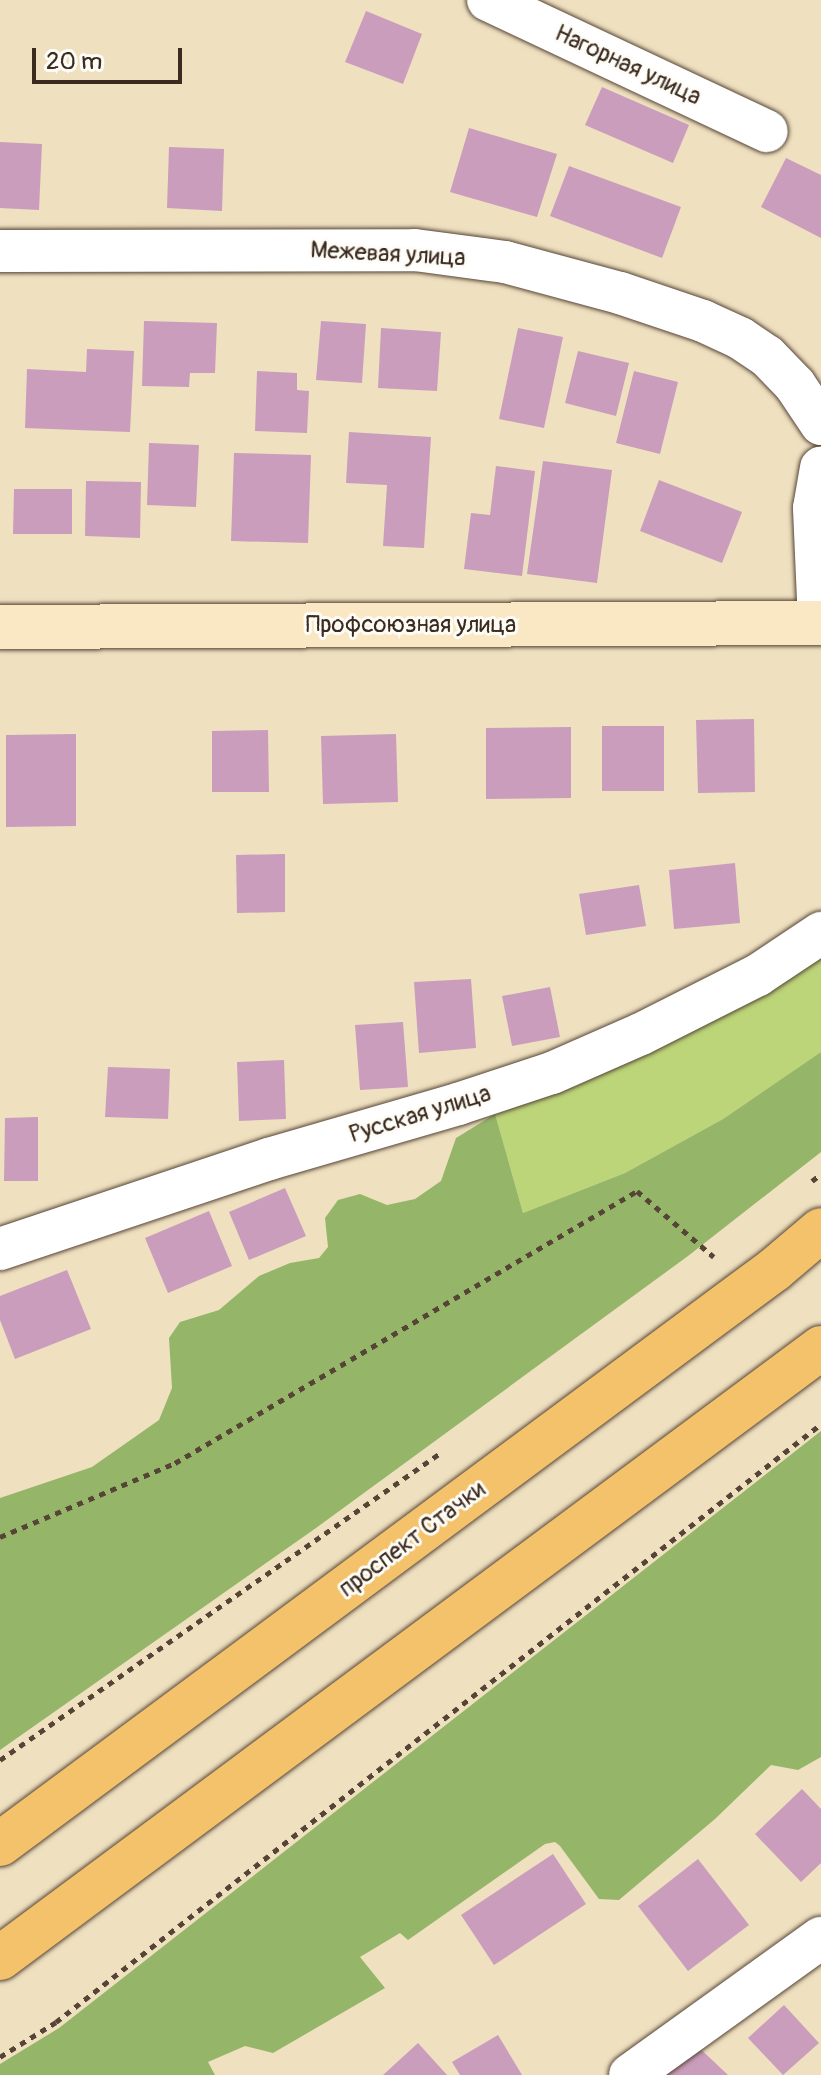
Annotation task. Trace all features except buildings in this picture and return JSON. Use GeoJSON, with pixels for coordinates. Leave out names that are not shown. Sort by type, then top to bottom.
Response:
{"type":"FeatureCollection","features":[{"type":"Feature","properties":{"kind":"main road","name":"Профсоюзная улица"},"geometry":{"type":"LineString","coordinates":[[0,627],[820,623]]}},
{"type":"Feature","properties":{"kind":"main road","name":"проспект Стачки"},"geometry":{"type":"LineString","coordinates":[[0,1844],[725,1306],[821,1230]]}},
{"type":"Feature","properties":{"kind":"main road"},"geometry":{"type":"LineString","coordinates":[[0,1958],[821,1348]]}},
{"type":"Feature","properties":{"kind":"street","name":"Нагорная улица"},"geometry":{"type":"LineString","coordinates":[[488,0],[767,131]]}},
{"type":"Feature","properties":{"kind":"street","name":"Межевая улица"},"geometry":{"type":"LineString","coordinates":[[0,251],[415,250],[505,262],[620,293],[703,321],[740,338],[767,356],[795,385],[821,424]]}},
{"type":"Feature","properties":{"kind":"street"},"geometry":{"type":"LineString","coordinates":[[820,623],[814,508],[821,468]]}},
{"type":"Feature","properties":{"kind":"street","name":"Русская улица"},"geometry":{"type":"LineString","coordinates":[[0,1249],[269,1159],[552,1073],[641,1034],[758,975],[821,933]]}},
{"type":"Feature","properties":{"kind":"street"},"geometry":{"type":"LineString","coordinates":[[630,2075],[821,1938]]}},
{"type":"Feature","properties":{"kind":"path"},"geometry":{"type":"LineString","coordinates":[[809,1183],[821,1174]]}},
{"type":"Feature","properties":{"kind":"path"},"geometry":{"type":"LineString","coordinates":[[0,1537],[175,1463],[637,1191],[714,1258]]}},
{"type":"Feature","properties":{"kind":"path"},"geometry":{"type":"LineString","coordinates":[[702,1267],[726,1249]]}},
{"type":"Feature","properties":{"kind":"path"},"geometry":{"type":"LineString","coordinates":[[0,2057],[56,2022],[821,1424]]}},
{"type":"Feature","properties":{"kind":"path"},"geometry":{"type":"LineString","coordinates":[[0,1760],[443,1451]]}},
{"type":"Feature","properties":{"kind":"green space"},"geometry":{"type":"Polygon","coordinates":[[[821,951],[821,1052],[723,1119],[625,1173],[523,1213],[495,1115],[656,1046],[821,951]]]}},
{"type":"Feature","properties":{"kind":"green space"},"geometry":{"type":"Polygon","coordinates":[[[821,1052],[821,1152],[688,1256],[316,1528],[0,1750],[0,1498],[92,1467],[159,1420],[172,1388],[169,1338],[180,1322],[219,1310],[259,1276],[290,1263],[319,1258],[328,1247],[325,1218],[338,1200],[360,1194],[387,1205],[415,1199],[441,1181],[456,1138],[495,1114],[523,1213],[625,1173],[723,1119],[821,1052]]]}},
{"type":"Feature","properties":{"kind":"green space"},"geometry":{"type":"Polygon","coordinates":[[[821,1431],[821,1757],[798,1770],[771,1765],[715,1819],[619,1900],[599,1899],[560,1846],[555,1842],[545,1844],[408,1940],[400,1933],[360,1957],[385,1988],[273,2053],[245,2046],[208,2062],[215,2075],[0,2075],[0,2064],[59,2028],[821,1431]]]}}]}
